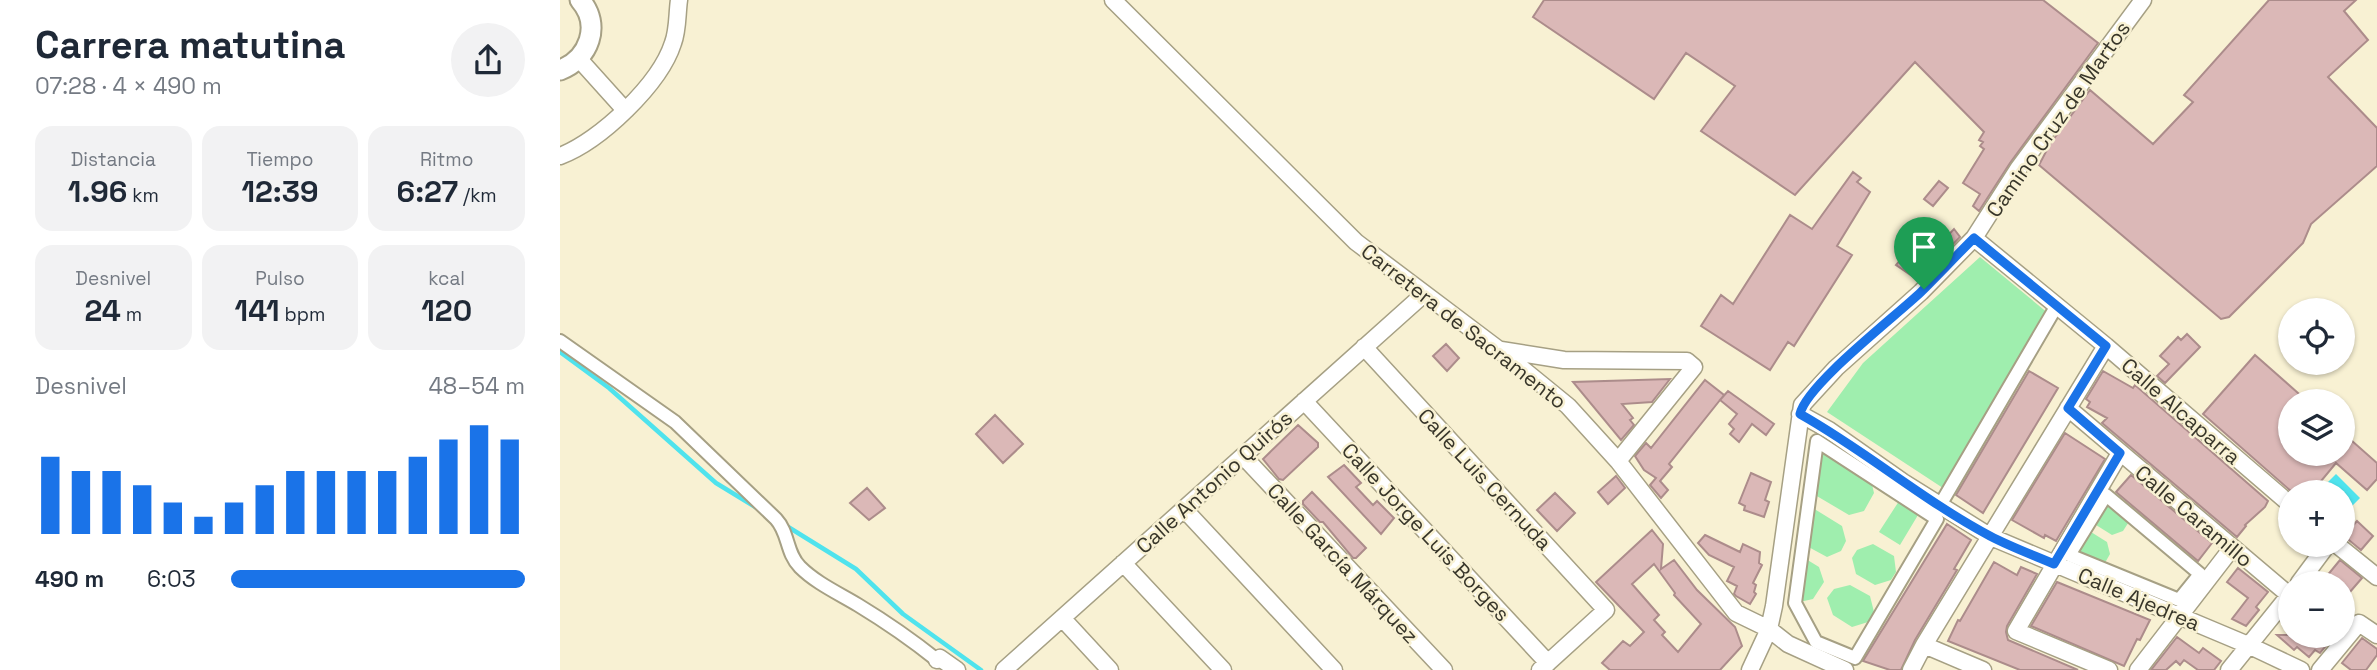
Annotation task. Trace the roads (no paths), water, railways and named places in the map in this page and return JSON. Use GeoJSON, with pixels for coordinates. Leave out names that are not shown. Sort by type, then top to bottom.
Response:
{"type":"FeatureCollection","features":[{"type":"Feature","properties":{"kind":"street"},"geometry":{"type":"LineString","coordinates":[[560,70],[579,59],[590,40],[593,9],[580,0]]}},
{"type":"Feature","properties":{"kind":"street"},"geometry":{"type":"LineString","coordinates":[[560,156],[587,142],[652,82],[666,62],[675,40],[679,0]]}},
{"type":"Feature","properties":{"kind":"street","name":"Carretera de Sacramento"},"geometry":{"type":"LineString","coordinates":[[1113,0],[1356,242],[1498,349],[1567,405],[1618,461],[1736,613],[1769,629],[1787,644],[1847,665]]}},
{"type":"Feature","properties":{"kind":"street","name":"Camino Cruz de Martos"},"geometry":{"type":"LineString","coordinates":[[1800,414],[1802,405],[1836,368],[1921,292],[1974,238],[2018,169],[2143,0]]}},
{"type":"Feature","properties":{"kind":"street"},"geometry":{"type":"LineString","coordinates":[[579,59],[624,109]]}},
{"type":"Feature","properties":{"kind":"street","name":"Calle Alcaparra"},"geometry":{"type":"LineString","coordinates":[[1974,238],[2106,346],[2278,494]]}},
{"type":"Feature","properties":{"kind":"street","name":"Calle Antonio Quirós"},"geometry":{"type":"LineString","coordinates":[[1004,670],[1424,294]]}},
{"type":"Feature","properties":{"kind":"street"},"geometry":{"type":"LineString","coordinates":[[1937,511],[1817,441],[1794,603],[1816,642],[1847,665],[1937,511],[2056,307]]}},
{"type":"Feature","properties":{"kind":"street"},"geometry":{"type":"LineString","coordinates":[[560,341],[683,430],[776,519],[785,532],[791,556],[804,570],[896,629],[937,660],[940,659],[957,670]]}},
{"type":"Feature","properties":{"kind":"street"},"geometry":{"type":"LineString","coordinates":[[1911,670],[2106,346]]}},
{"type":"Feature","properties":{"kind":"street","name":"Calle Luis Cernuda"},"geometry":{"type":"LineString","coordinates":[[1364,347],[1606,610],[1544,667]]}},
{"type":"Feature","properties":{"kind":"street"},"geometry":{"type":"LineString","coordinates":[[1498,349],[1564,360],[1687,361],[1694,367],[1618,461]]}},
{"type":"Feature","properties":{"kind":"street","name":"Calle Jorge Luis Borges"},"geometry":{"type":"LineString","coordinates":[[1304,401],[1544,667]]}},
{"type":"Feature","properties":{"kind":"street","name":"Calle Caramillo"},"geometry":{"type":"LineString","coordinates":[[2068,408],[2232,548],[2278,580]]}},
{"type":"Feature","properties":{"kind":"street"},"geometry":{"type":"LineString","coordinates":[[1750,670],[1769,629],[1800,414]]}},
{"type":"Feature","properties":{"kind":"street","name":"Calle Ajedrea"},"geometry":{"type":"LineString","coordinates":[[1800,414],[1829,430],[1937,511],[1991,537],[2301,670]]}},
{"type":"Feature","properties":{"kind":"street"},"geometry":{"type":"LineString","coordinates":[[2109,670],[2016,631],[2120,453]]}},
{"type":"Feature","properties":{"kind":"street","name":"Calle García Márquez"},"geometry":{"type":"LineString","coordinates":[[1243,456],[1444,670]]}},
{"type":"Feature","properties":{"kind":"street"},"geometry":{"type":"LineString","coordinates":[[2106,495],[2200,574],[2179,600],[2069,555],[2106,495]]}},
{"type":"Feature","properties":{"kind":"street"},"geometry":{"type":"LineString","coordinates":[[1184,509],[1334,670]]}},
{"type":"Feature","properties":{"kind":"street"},"geometry":{"type":"LineString","coordinates":[[2138,670],[2232,548]]}},
{"type":"Feature","properties":{"kind":"street"},"geometry":{"type":"LineString","coordinates":[[2308,571],[2319,557]]}},
{"type":"Feature","properties":{"kind":"street"},"geometry":{"type":"LineString","coordinates":[[2352,557],[2377,578]]}},
{"type":"Feature","properties":{"kind":"street"},"geometry":{"type":"LineString","coordinates":[[1123,563],[1223,670]]}},
{"type":"Feature","properties":{"kind":"street"},"geometry":{"type":"LineString","coordinates":[[2229,670],[2278,608]]}},
{"type":"Feature","properties":{"kind":"street"},"geometry":{"type":"LineString","coordinates":[[1062,618],[1110,670]]}},
{"type":"Feature","properties":{"kind":"street"},"geometry":{"type":"LineString","coordinates":[[2320,670],[2359,623],[2377,635]]}},
{"type":"Feature","properties":{"kind":"street"},"geometry":{"type":"LineString","coordinates":[[1924,645],[1983,670]]}},
{"type":"Feature","properties":{"kind":"water"},"geometry":{"type":"Polygon","coordinates":[[[2336,474],[2342,480],[2330,480],[2336,474]]]}},
{"type":"Feature","properties":{"kind":"waterway"},"geometry":{"type":"LineString","coordinates":[[560,352],[609,388],[716,483],[757,508]]}},
{"type":"Feature","properties":{"kind":"waterway"},"geometry":{"type":"LineString","coordinates":[[785,525],[856,569],[903,614],[981,670]]}}]}
